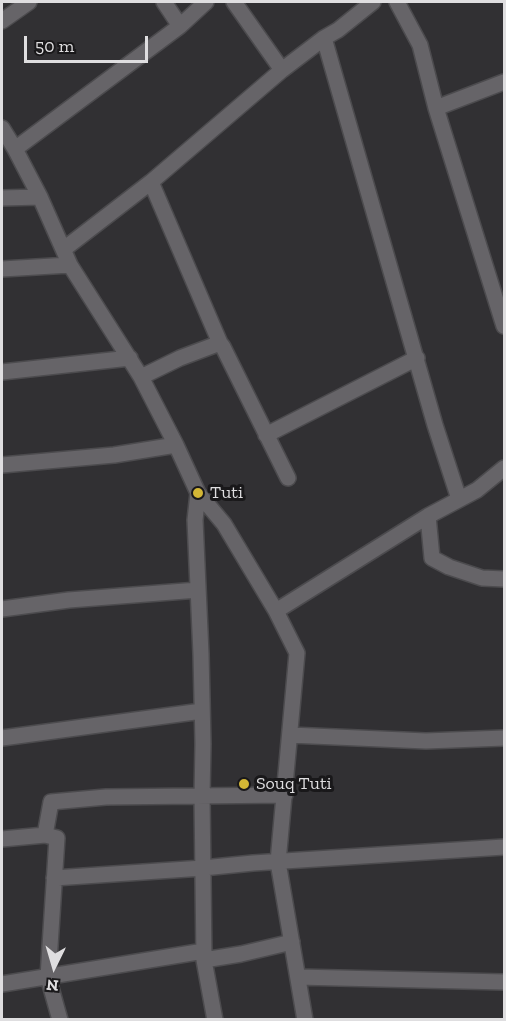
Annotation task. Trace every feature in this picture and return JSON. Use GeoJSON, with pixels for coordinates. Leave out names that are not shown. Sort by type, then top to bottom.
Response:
{"type":"FeatureCollection","features":[{"type":"Feature","properties":{"kind":"street"},"geometry":{"type":"LineString","coordinates":[[2,21],[29,2]]}},
{"type":"Feature","properties":{"kind":"street"},"geometry":{"type":"LineString","coordinates":[[164,2],[180,26]]}},
{"type":"Feature","properties":{"kind":"street"},"geometry":{"type":"LineString","coordinates":[[15,149],[180,26],[206,2]]}},
{"type":"Feature","properties":{"kind":"street"},"geometry":{"type":"LineString","coordinates":[[234,2],[282,70]]}},
{"type":"Feature","properties":{"kind":"street"},"geometry":{"type":"LineString","coordinates":[[64,249],[151,182],[282,70],[374,2]]}},
{"type":"Feature","properties":{"kind":"street"},"geometry":{"type":"LineString","coordinates":[[397,2],[420,45],[436,108],[504,326]]}},
{"type":"Feature","properties":{"kind":"street"},"geometry":{"type":"LineString","coordinates":[[324,38],[435,425],[459,499]]}},
{"type":"Feature","properties":{"kind":"street"},"geometry":{"type":"LineString","coordinates":[[436,108],[504,82]]}},
{"type":"Feature","properties":{"kind":"street"},"geometry":{"type":"LineString","coordinates":[[2,128],[40,196],[70,265],[141,377],[198,493],[224,524],[276,611],[297,653],[278,862],[305,1020]]}},
{"type":"Feature","properties":{"kind":"street"},"geometry":{"type":"LineString","coordinates":[[151,182],[220,343],[288,478]]}},
{"type":"Feature","properties":{"kind":"street"},"geometry":{"type":"LineString","coordinates":[[2,198],[40,196]]}},
{"type":"Feature","properties":{"kind":"street"},"geometry":{"type":"LineString","coordinates":[[2,269],[70,265]]}},
{"type":"Feature","properties":{"kind":"street"},"geometry":{"type":"LineString","coordinates":[[141,377],[180,358],[220,343]]}},
{"type":"Feature","properties":{"kind":"street"},"geometry":{"type":"LineString","coordinates":[[2,372],[130,358]]}},
{"type":"Feature","properties":{"kind":"street"},"geometry":{"type":"LineString","coordinates":[[266,435],[417,358]]}},
{"type":"Feature","properties":{"kind":"street"},"geometry":{"type":"LineString","coordinates":[[2,465],[114,455],[176,445]]}},
{"type":"Feature","properties":{"kind":"street"},"geometry":{"type":"LineString","coordinates":[[276,611],[428,516],[477,490],[504,468]]}},
{"type":"Feature","properties":{"kind":"street"},"geometry":{"type":"LineString","coordinates":[[198,493],[195,520],[203,744],[204,956],[215,1020]]}},
{"type":"Feature","properties":{"kind":"street"},"geometry":{"type":"LineString","coordinates":[[428,516],[432,558],[449,567],[482,578],[504,579]]}},
{"type":"Feature","properties":{"kind":"street"},"geometry":{"type":"LineString","coordinates":[[2,609],[69,600],[198,590]]}},
{"type":"Feature","properties":{"kind":"street"},"geometry":{"type":"LineString","coordinates":[[2,738],[202,711]]}},
{"type":"Feature","properties":{"kind":"street"},"geometry":{"type":"LineString","coordinates":[[290,735],[426,741],[504,738]]}},
{"type":"Feature","properties":{"kind":"street"},"geometry":{"type":"LineString","coordinates":[[45,835],[51,802],[106,797],[285,795]]}},
{"type":"Feature","properties":{"kind":"street"},"geometry":{"type":"LineString","coordinates":[[2,835],[45,835],[57,838],[48,976],[60,1020]]}},
{"type":"Feature","properties":{"kind":"street"},"geometry":{"type":"LineString","coordinates":[[54,878],[504,847]]}},
{"type":"Feature","properties":{"kind":"street"},"geometry":{"type":"LineString","coordinates":[[2,984],[204,956],[241,954],[292,942]]}},
{"type":"Feature","properties":{"kind":"street"},"geometry":{"type":"LineString","coordinates":[[298,977],[504,982]]}},
{"type":"Feature","properties":{"kind":"place","name":"Tuti"},"geometry":{"type":"Point","coordinates":[198,493]}},
{"type":"Feature","properties":{"kind":"place","name":"Souq Tuti"},"geometry":{"type":"Point","coordinates":[244,784]}}]}
